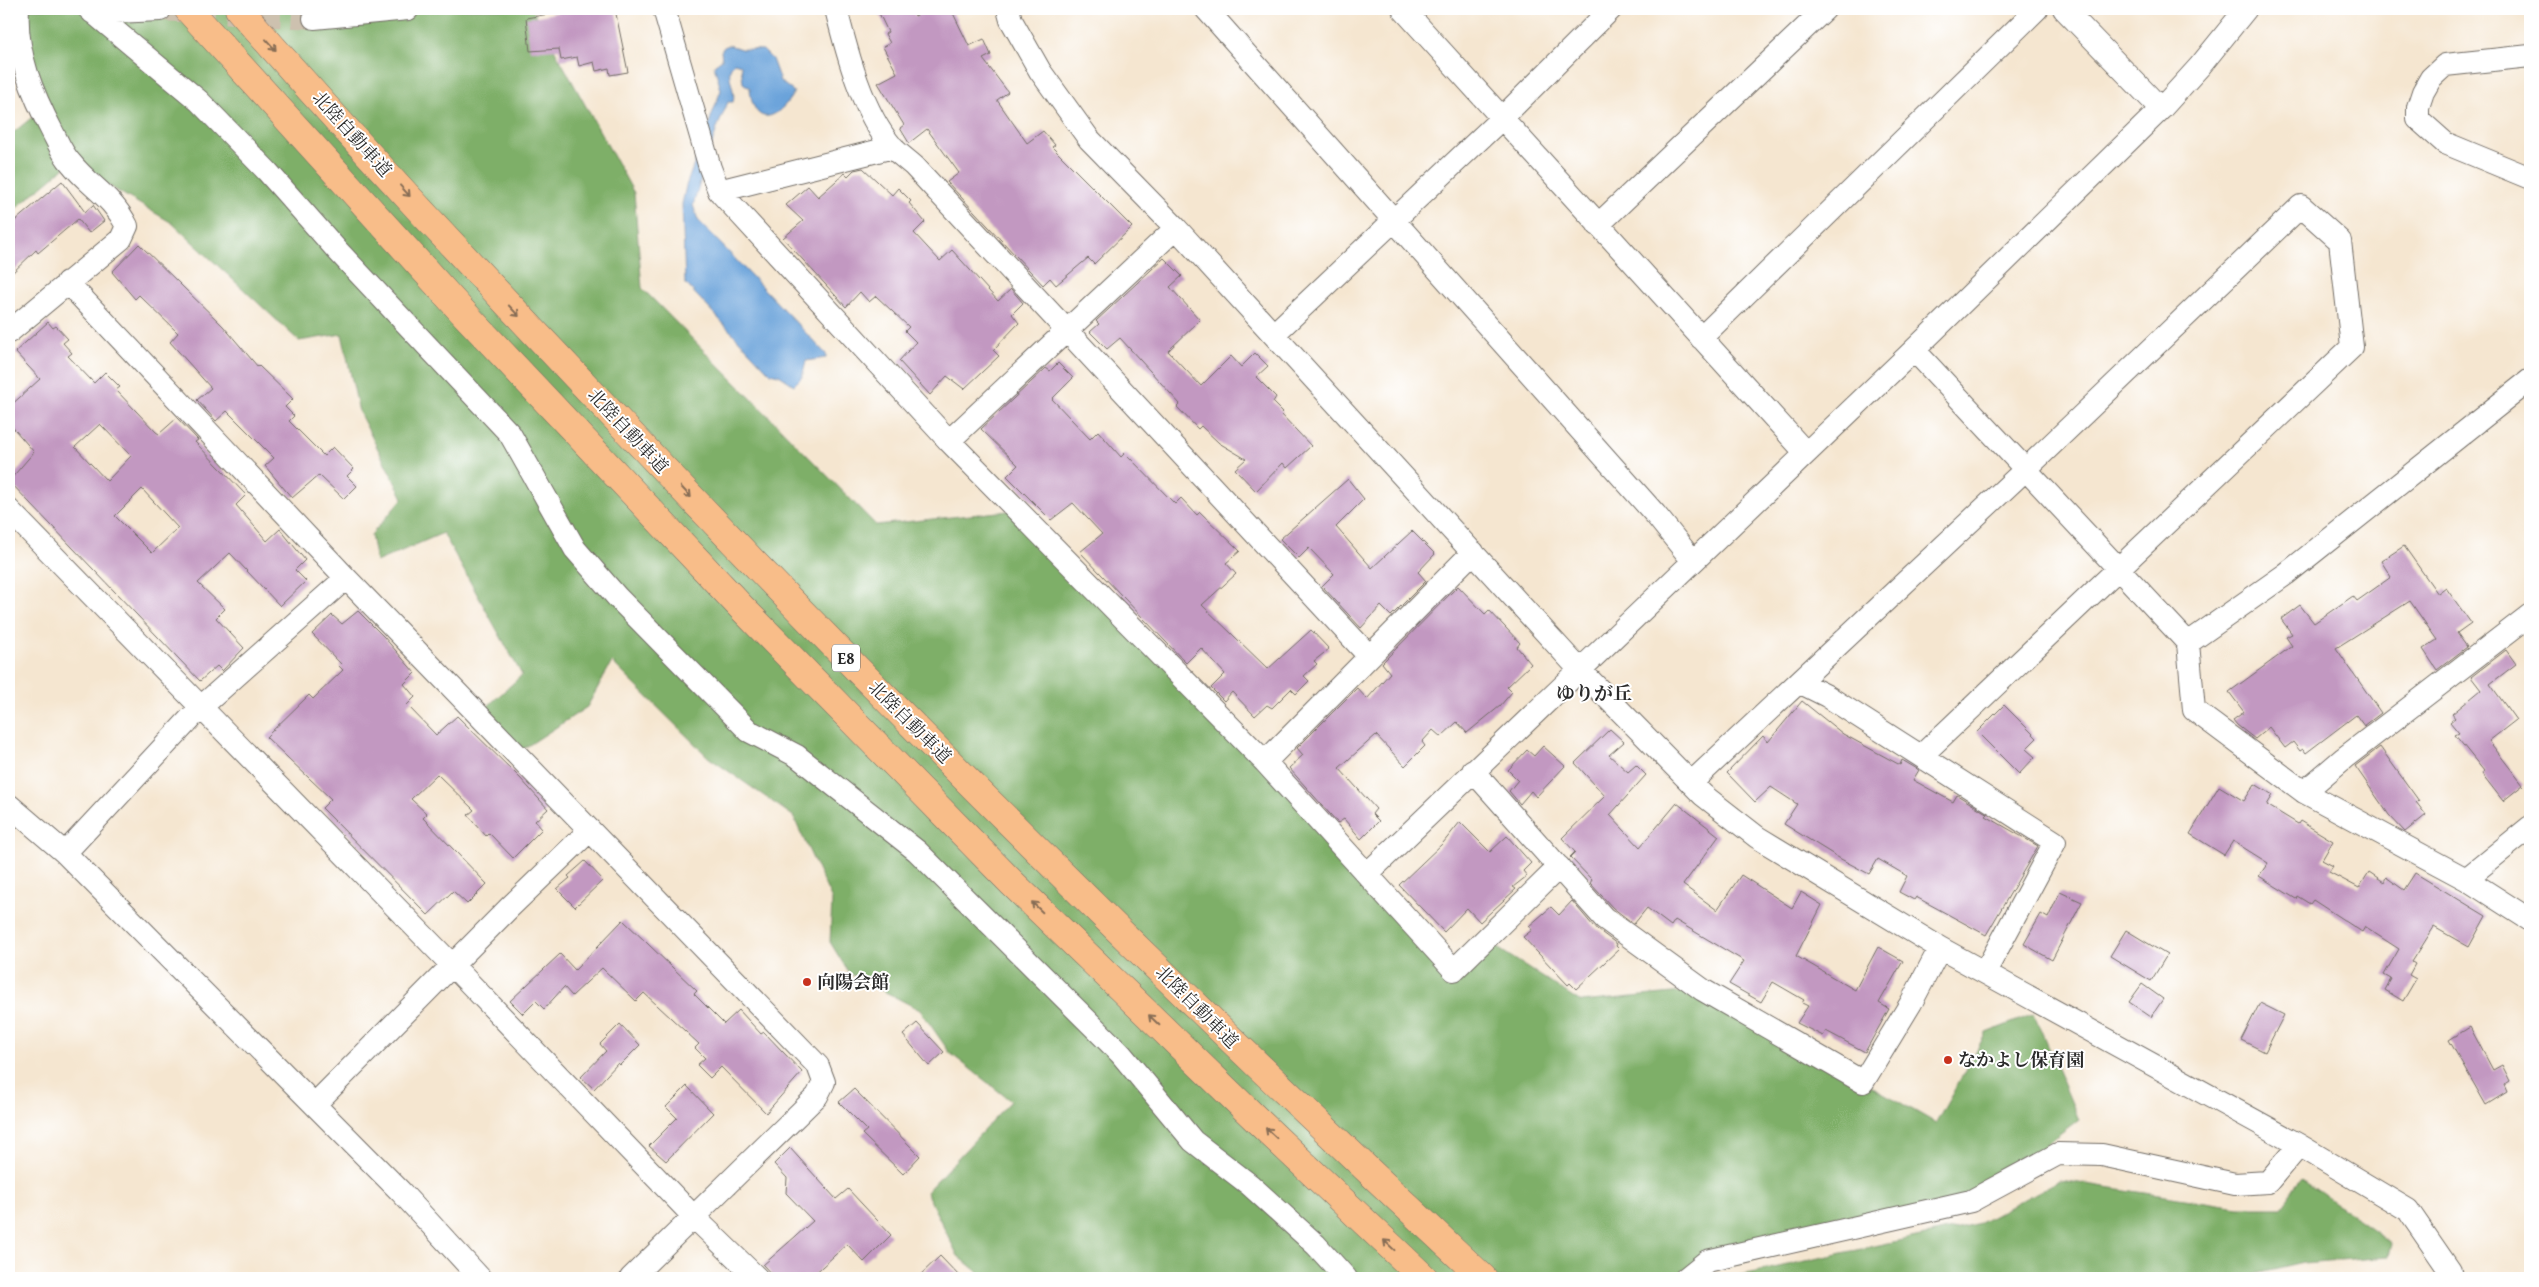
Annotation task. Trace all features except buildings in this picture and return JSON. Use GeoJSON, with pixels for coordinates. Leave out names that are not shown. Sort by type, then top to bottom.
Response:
{"type":"FeatureCollection","features":[{"type":"Feature","properties":{"kind":"highway","name":"E8"},"geometry":{"type":"LineString","coordinates":[[188,9],[460,308],[741,607],[1026,896],[1252,1115],[1424,1278]]}},
{"type":"Feature","properties":{"kind":"highway","name":"北陸自動車道"},"geometry":{"type":"LineString","coordinates":[[239,9],[495,290],[770,582],[1042,855],[1284,1092],[1482,1278]]}},
{"type":"Feature","properties":{"kind":"street"},"geometry":{"type":"LineString","coordinates":[[323,15],[408,9]]}},
{"type":"Feature","properties":{"kind":"street"},"geometry":{"type":"LineString","coordinates":[[664,9],[710,168],[719,191],[949,441],[1265,762],[1454,970],[1559,868]]}},
{"type":"Feature","properties":{"kind":"street"},"geometry":{"type":"LineString","coordinates":[[836,9],[850,63],[870,110],[893,147],[914,166],[1369,656]]}},
{"type":"Feature","properties":{"kind":"street"},"geometry":{"type":"LineString","coordinates":[[1008,9],[1011,20],[1040,72],[1089,139],[1176,228],[1579,669],[1703,795],[1757,837],[1940,948],[2299,1145],[2408,1210],[2450,1271],[2452,1278]]}},
{"type":"Feature","properties":{"kind":"street"},"geometry":{"type":"LineString","coordinates":[[1206,9],[1655,514],[1693,561]]}},
{"type":"Feature","properties":{"kind":"street"},"geometry":{"type":"LineString","coordinates":[[1403,9],[1806,453]]}},
{"type":"Feature","properties":{"kind":"street"},"geometry":{"type":"LineString","coordinates":[[1598,225],[1825,9]]}},
{"type":"Feature","properties":{"kind":"street"},"geometry":{"type":"LineString","coordinates":[[1701,338],[2037,9]]}},
{"type":"Feature","properties":{"kind":"street"},"geometry":{"type":"LineString","coordinates":[[2064,9],[2161,109]]}},
{"type":"Feature","properties":{"kind":"street"},"geometry":{"type":"LineString","coordinates":[[1367,874],[1914,350],[2161,109],[2200,66],[2246,9]]}},
{"type":"Feature","properties":{"kind":"street"},"geometry":{"type":"LineString","coordinates":[[91,11],[160,10]]}},
{"type":"Feature","properties":{"kind":"street"},"geometry":{"type":"LineString","coordinates":[[91,11],[199,101],[267,171],[337,250],[510,434],[575,549],[617,597],[749,731],[797,756],[917,851],[1121,1054],[1193,1141],[1250,1185],[1316,1245],[1346,1278]]}},
{"type":"Feature","properties":{"kind":"street"},"geometry":{"type":"LineString","coordinates":[[1274,334],[1502,118],[1601,12]]}},
{"type":"Feature","properties":{"kind":"street"},"geometry":{"type":"LineString","coordinates":[[9,332],[67,282],[121,240],[127,226],[118,209],[70,163],[41,111],[25,68],[19,44],[18,14]]}},
{"type":"Feature","properties":{"kind":"street"},"geometry":{"type":"LineString","coordinates":[[2530,56],[2445,65],[2431,78],[2418,108],[2418,119],[2446,142],[2530,178]]}},
{"type":"Feature","properties":{"kind":"street"},"geometry":{"type":"LineString","coordinates":[[719,191],[893,147]]}},
{"type":"Feature","properties":{"kind":"street"},"geometry":{"type":"LineString","coordinates":[[1692,782],[2025,470],[2302,206],[2340,241],[2352,346],[1921,756]]}},
{"type":"Feature","properties":{"kind":"street"},"geometry":{"type":"LineString","coordinates":[[949,441],[1065,330],[1176,228]]}},
{"type":"Feature","properties":{"kind":"street"},"geometry":{"type":"LineString","coordinates":[[67,282],[346,578],[818,1066],[824,1082],[817,1096],[631,1278]]}},
{"type":"Feature","properties":{"kind":"street"},"geometry":{"type":"LineString","coordinates":[[1914,350],[2188,643],[2194,710],[2304,792],[2466,879],[2530,920]]}},
{"type":"Feature","properties":{"kind":"street"},"geometry":{"type":"LineString","coordinates":[[2188,643],[2286,574],[2530,380]]}},
{"type":"Feature","properties":{"kind":"street"},"geometry":{"type":"LineString","coordinates":[[9,510],[173,676],[200,708],[453,966],[694,1218],[757,1278]]}},
{"type":"Feature","properties":{"kind":"street"},"geometry":{"type":"LineString","coordinates":[[1265,762],[1473,552]]}},
{"type":"Feature","properties":{"kind":"street"},"geometry":{"type":"LineString","coordinates":[[65,853],[200,708],[346,578]]}},
{"type":"Feature","properties":{"kind":"street"},"geometry":{"type":"LineString","coordinates":[[2304,792],[2344,758],[2530,615]]}},
{"type":"Feature","properties":{"kind":"street"},"geometry":{"type":"LineString","coordinates":[[1799,682],[1827,696],[2054,842],[1985,972]]}},
{"type":"Feature","properties":{"kind":"street"},"geometry":{"type":"LineString","coordinates":[[1473,771],[1604,918],[1703,990],[1863,1082],[1911,1003],[1940,948]]}},
{"type":"Feature","properties":{"kind":"street"},"geometry":{"type":"LineString","coordinates":[[9,805],[65,853],[315,1104],[401,1192],[480,1278]]}},
{"type":"Feature","properties":{"kind":"street"},"geometry":{"type":"LineString","coordinates":[[2466,879],[2530,827]]}},
{"type":"Feature","properties":{"kind":"street"},"geometry":{"type":"LineString","coordinates":[[315,1104],[510,907],[590,830]]}},
{"type":"Feature","properties":{"kind":"street"},"geometry":{"type":"LineString","coordinates":[[1686,1278],[1708,1261],[1971,1202],[2058,1154],[2102,1155],[2235,1184],[2268,1182],[2299,1145]]}},
{"type":"Feature","properties":{"kind":"green space"},"geometry":{"type":"Polygon","coordinates":[[[17,9],[532,9],[634,193],[642,288],[876,525],[1017,510],[1454,969],[1485,940],[1581,1002],[1703,990],[1936,1123],[1986,1033],[2034,1014],[2079,1120],[1971,1201],[1686,1278],[985,1278],[958,1256],[926,1192],[1011,1101],[950,1053],[920,1010],[849,973],[830,942],[832,900],[793,816],[708,757],[612,662],[587,707],[517,753],[479,714],[522,675],[443,533],[376,562],[371,535],[403,498],[359,412],[342,334],[299,341],[172,223],[70,163],[9,214],[9,136],[41,110],[17,9]]]}},
{"type":"Feature","properties":{"kind":"green space"},"geometry":{"type":"Polygon","coordinates":[[[2301,1179],[2392,1243],[2389,1256],[2304,1263],[2239,1278],[1728,1278],[1980,1223],[2059,1180],[2238,1207],[2281,1207],[2301,1179]]]}},
{"type":"Feature","properties":{"kind":"water"},"geometry":{"type":"Polygon","coordinates":[[[729,45],[741,49],[763,50],[772,59],[780,81],[794,92],[788,102],[774,114],[761,115],[756,110],[752,101],[750,88],[743,83],[741,65],[734,63],[730,71],[733,102],[728,102],[717,128],[693,205],[698,220],[826,354],[826,358],[806,361],[802,377],[794,385],[779,375],[770,373],[685,283],[682,204],[686,186],[721,90],[714,65],[722,59],[721,51],[724,47],[729,45]]]}},
{"type":"Feature","properties":{"kind":"tunnel"},"geometry":{"type":"LineString","coordinates":[[160,10],[314,18]]}},
{"type":"Feature","properties":{"kind":"place","name":"向陽会館"},"geometry":{"type":"Point","coordinates":[807,982]}},
{"type":"Feature","properties":{"kind":"place","name":"なかよし保育園"},"geometry":{"type":"Point","coordinates":[1948,1060]}},
{"type":"Feature","properties":{"kind":"district","name":"ゆりが丘"},"geometry":{"type":"Point","coordinates":[1594,693]}}]}
